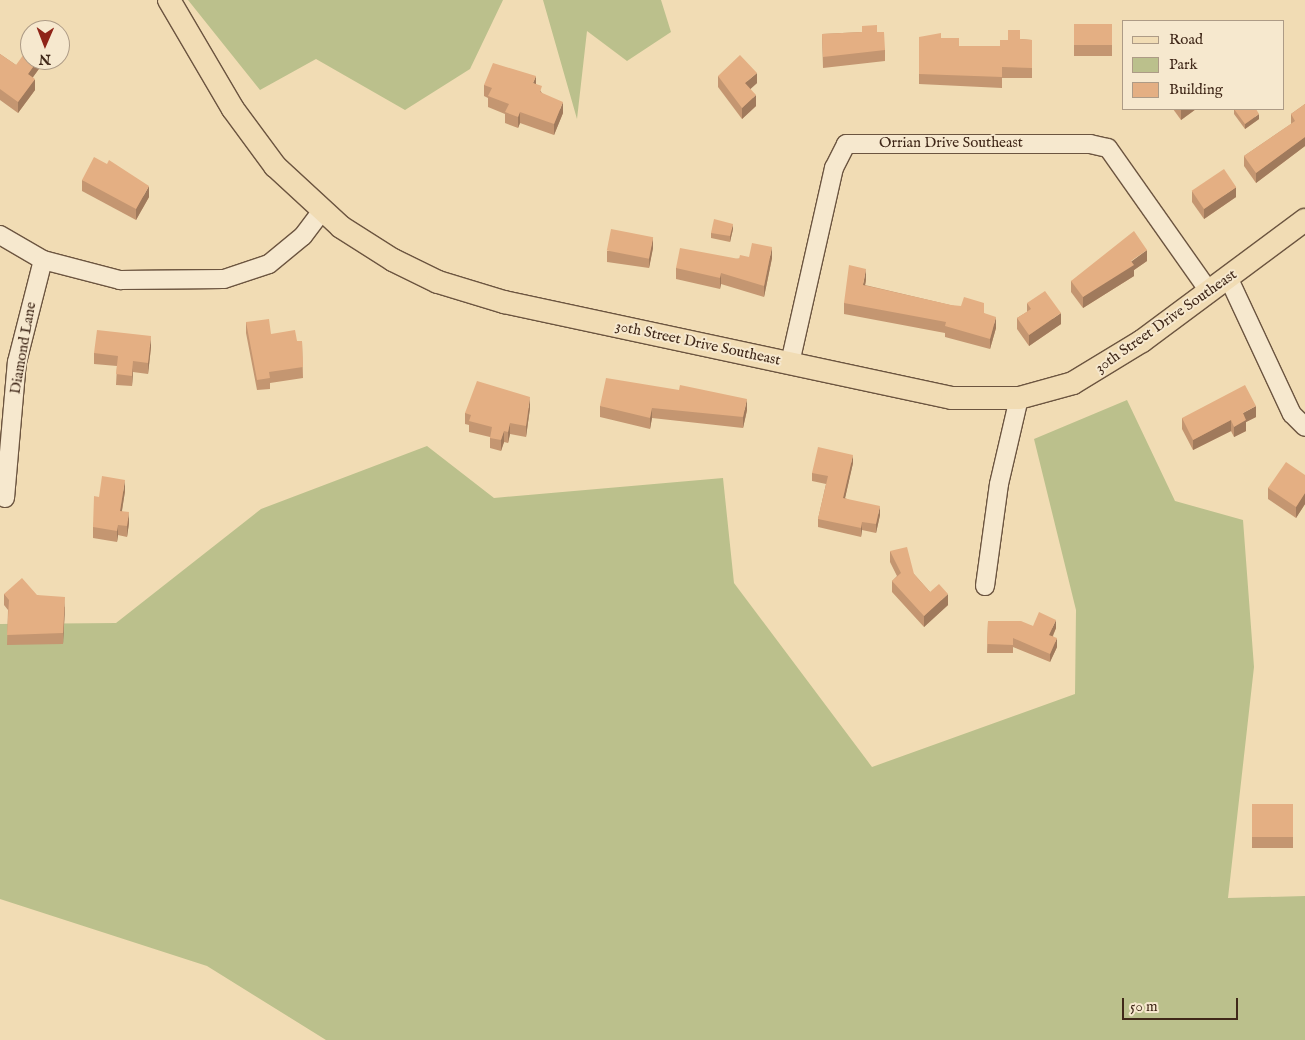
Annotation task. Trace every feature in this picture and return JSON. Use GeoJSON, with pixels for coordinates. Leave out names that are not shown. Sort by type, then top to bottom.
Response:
{"type":"FeatureCollection","features":[{"type":"Feature","properties":{"kind":"main road","name":"30th Street Drive Southeast"},"geometry":{"type":"LineString","coordinates":[[168,0],[252,137],[321,212],[394,260],[468,292],[952,398],[1019,398],[1092,373],[1209,291],[1305,220]]}},
{"type":"Feature","properties":{"kind":"street","name":"Orrian Drive Southeast"},"geometry":{"type":"LineString","coordinates":[[790,363],[834,168],[846,144],[1090,144],[1108,148],[1209,291]]}},
{"type":"Feature","properties":{"kind":"street"},"geometry":{"type":"LineString","coordinates":[[0,235],[44,260],[120,280],[224,279],[269,264],[304,236],[321,212]]}},
{"type":"Feature","properties":{"kind":"street","name":"Diamond Lane"},"geometry":{"type":"LineString","coordinates":[[5,498],[17,362],[44,260]]}},
{"type":"Feature","properties":{"kind":"street"},"geometry":{"type":"LineString","coordinates":[[1228,277],[1292,414],[1305,427]]}},
{"type":"Feature","properties":{"kind":"street"},"geometry":{"type":"LineString","coordinates":[[985,586],[999,484],[1019,398]]}},
{"type":"Feature","properties":{"kind":"green space"},"geometry":{"type":"Polygon","coordinates":[[[188,0],[503,0],[470,69],[405,110],[316,59],[260,90],[188,0]]]}},
{"type":"Feature","properties":{"kind":"green space"},"geometry":{"type":"Polygon","coordinates":[[[543,0],[661,0],[671,32],[627,61],[587,31],[577,119],[543,0]]]}},
{"type":"Feature","properties":{"kind":"green space"},"geometry":{"type":"Polygon","coordinates":[[[1127,400],[1175,501],[1243,520],[1254,667],[1228,898],[1305,896],[1305,1040],[326,1040],[207,966],[0,899],[0,624],[116,623],[261,509],[427,446],[494,498],[723,478],[734,583],[872,767],[1075,694],[1076,610],[1034,439],[1127,400]]]}},
{"type":"Feature","properties":{"kind":"building"},"geometry":{"type":"Polygon","coordinates":[[[1074,24],[1112,24],[1112,45],[1074,45],[1074,24]]]}},
{"type":"Feature","properties":{"kind":"building"},"geometry":{"type":"Polygon","coordinates":[[[877,25],[877,32],[884,32],[885,50],[823,57],[822,34],[862,32],[862,26],[877,25]]]}},
{"type":"Feature","properties":{"kind":"building"},"geometry":{"type":"Polygon","coordinates":[[[1008,30],[1020,30],[1020,39],[1032,40],[1032,68],[1002,67],[1002,77],[919,74],[919,37],[941,33],[941,38],[959,38],[959,46],[1000,46],[1000,40],[1008,40],[1008,30]]]}},
{"type":"Feature","properties":{"kind":"building"},"geometry":{"type":"Polygon","coordinates":[[[0,54],[16,65],[20,59],[20,70],[31,70],[28,74],[35,79],[18,102],[0,89],[0,54]]]}},
{"type":"Feature","properties":{"kind":"building"},"geometry":{"type":"Polygon","coordinates":[[[740,55],[757,73],[745,83],[756,95],[742,108],[718,76],[740,55]]]}},
{"type":"Feature","properties":{"kind":"building"},"geometry":{"type":"Polygon","coordinates":[[[493,63],[536,76],[533,83],[542,86],[540,92],[563,102],[554,124],[520,112],[518,117],[505,112],[509,104],[488,96],[492,88],[484,85],[493,63]]]}},
{"type":"Feature","properties":{"kind":"building"},"geometry":{"type":"Polygon","coordinates":[[[1305,104],[1305,137],[1256,173],[1244,156],[1295,121],[1291,114],[1305,104]]]}},
{"type":"Feature","properties":{"kind":"building"},"geometry":{"type":"Polygon","coordinates":[[[1235,110],[1257,110],[1259,114],[1245,124],[1235,110]]]}},
{"type":"Feature","properties":{"kind":"building"},"geometry":{"type":"Polygon","coordinates":[[[94,157],[107,164],[109,160],[149,186],[136,209],[82,180],[94,157]]]}},
{"type":"Feature","properties":{"kind":"building"},"geometry":{"type":"Polygon","coordinates":[[[1224,169],[1236,187],[1204,209],[1192,191],[1224,169]]]}},
{"type":"Feature","properties":{"kind":"building"},"geometry":{"type":"Polygon","coordinates":[[[714,219],[733,224],[730,236],[711,233],[714,219]]]}},
{"type":"Feature","properties":{"kind":"building"},"geometry":{"type":"Polygon","coordinates":[[[611,229],[653,237],[649,259],[607,251],[611,229]]]}},
{"type":"Feature","properties":{"kind":"building"},"geometry":{"type":"Polygon","coordinates":[[[1134,231],[1147,250],[1131,261],[1134,265],[1083,297],[1071,281],[1134,231]]]}},
{"type":"Feature","properties":{"kind":"building"},"geometry":{"type":"Polygon","coordinates":[[[752,243],[772,247],[764,286],[721,273],[720,278],[676,268],[680,248],[739,259],[740,255],[749,257],[752,243]]]}},
{"type":"Feature","properties":{"kind":"building"},"geometry":{"type":"Polygon","coordinates":[[[849,265],[866,269],[863,285],[951,305],[961,306],[964,297],[984,303],[984,313],[996,317],[990,339],[945,326],[946,322],[844,303],[849,265]]]}},
{"type":"Feature","properties":{"kind":"building"},"geometry":{"type":"Polygon","coordinates":[[[1045,291],[1061,313],[1029,335],[1017,318],[1031,309],[1027,303],[1045,291]]]}},
{"type":"Feature","properties":{"kind":"building"},"geometry":{"type":"Polygon","coordinates":[[[269,319],[271,334],[295,330],[297,341],[302,341],[303,367],[269,372],[270,378],[257,380],[246,322],[269,319]]]}},
{"type":"Feature","properties":{"kind":"building"},"geometry":{"type":"Polygon","coordinates":[[[97,330],[151,336],[148,363],[133,361],[132,376],[116,374],[118,356],[94,353],[97,330]]]}},
{"type":"Feature","properties":{"kind":"building"},"geometry":{"type":"Polygon","coordinates":[[[606,378],[679,390],[680,385],[747,399],[743,417],[652,408],[650,418],[600,406],[606,378]]]}},
{"type":"Feature","properties":{"kind":"building"},"geometry":{"type":"Polygon","coordinates":[[[477,381],[530,397],[526,426],[510,423],[508,432],[504,431],[501,440],[490,438],[492,427],[469,421],[471,415],[465,413],[477,381]]]}},
{"type":"Feature","properties":{"kind":"building"},"geometry":{"type":"Polygon","coordinates":[[[1245,385],[1256,406],[1243,413],[1246,420],[1234,427],[1231,420],[1193,440],[1182,418],[1245,385]]]}},
{"type":"Feature","properties":{"kind":"building"},"geometry":{"type":"Polygon","coordinates":[[[818,447],[853,455],[843,498],[880,506],[876,524],[862,522],[861,528],[818,519],[828,476],[812,473],[818,447]]]}},
{"type":"Feature","properties":{"kind":"building"},"geometry":{"type":"Polygon","coordinates":[[[1286,462],[1305,475],[1305,493],[1296,507],[1268,488],[1286,462]]]}},
{"type":"Feature","properties":{"kind":"building"},"geometry":{"type":"Polygon","coordinates":[[[102,476],[125,480],[120,511],[129,512],[127,526],[118,525],[117,531],[93,527],[94,496],[99,497],[102,476]]]}},
{"type":"Feature","properties":{"kind":"building"},"geometry":{"type":"Polygon","coordinates":[[[907,547],[914,574],[930,592],[939,584],[948,594],[924,616],[892,581],[901,573],[890,551],[907,547]]]}},
{"type":"Feature","properties":{"kind":"building"},"geometry":{"type":"Polygon","coordinates":[[[22,578],[37,595],[65,597],[63,633],[7,635],[9,600],[4,594],[22,578]]]}},
{"type":"Feature","properties":{"kind":"building"},"geometry":{"type":"Polygon","coordinates":[[[1039,612],[1056,620],[1049,635],[1057,638],[1050,654],[1013,638],[1013,645],[987,644],[988,621],[1021,621],[1033,626],[1039,612]]]}},
{"type":"Feature","properties":{"kind":"building"},"geometry":{"type":"Polygon","coordinates":[[[1252,804],[1293,804],[1293,837],[1252,837],[1252,804]]]}}]}
